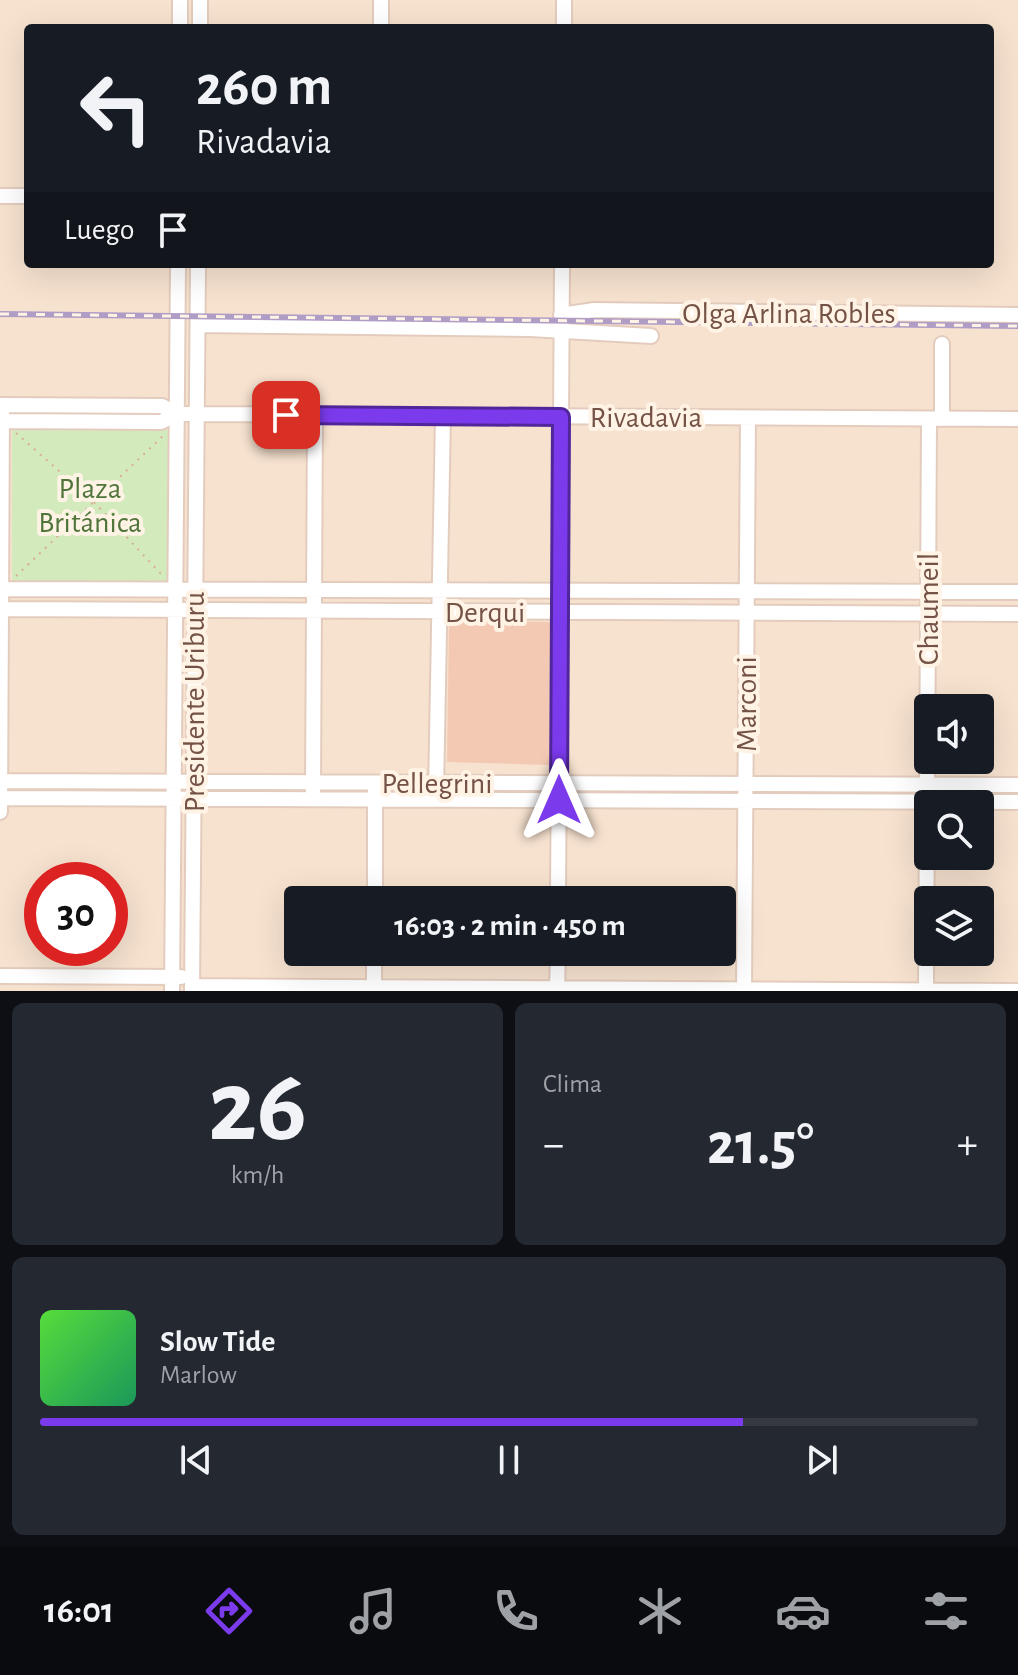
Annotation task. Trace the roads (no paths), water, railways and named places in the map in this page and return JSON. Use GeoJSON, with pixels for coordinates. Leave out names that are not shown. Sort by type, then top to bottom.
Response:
{"type":"FeatureCollection","features":[{"type":"Feature","properties":{"kind":"street"},"geometry":{"type":"LineString","coordinates":[[180,0],[180,24]]}},
{"type":"Feature","properties":{"kind":"street"},"geometry":{"type":"LineString","coordinates":[[200,0],[200,24]]}},
{"type":"Feature","properties":{"kind":"street"},"geometry":{"type":"LineString","coordinates":[[381,0],[381,24]]}},
{"type":"Feature","properties":{"kind":"street"},"geometry":{"type":"LineString","coordinates":[[564,0],[564,24]]}},
{"type":"Feature","properties":{"kind":"street"},"geometry":{"type":"LineString","coordinates":[[0,196],[24,196]]}},
{"type":"Feature","properties":{"kind":"street","name":"Presidente Uriburu"},"geometry":{"type":"LineString","coordinates":[[172,984],[175,610],[172,586],[178,268]]}},
{"type":"Feature","properties":{"kind":"street","name":"Presidente Uriburu"},"geometry":{"type":"LineString","coordinates":[[191,989],[198,268]]}},
{"type":"Feature","properties":{"kind":"street"},"geometry":{"type":"LineString","coordinates":[[558,886],[562,268]]}},
{"type":"Feature","properties":{"kind":"street","name":"Olga Arlina Robles"},"geometry":{"type":"LineString","coordinates":[[561,322],[594,310],[1018,315]]}},
{"type":"Feature","properties":{"kind":"street","name":"Olga Arlina Robles"},"geometry":{"type":"LineString","coordinates":[[198,321],[561,322],[651,336]]}},
{"type":"Feature","properties":{"kind":"street","name":"Chaumeil"},"geometry":{"type":"LineString","coordinates":[[927,790],[928,592],[942,344]]}},
{"type":"Feature","properties":{"kind":"street"},"geometry":{"type":"LineString","coordinates":[[0,812],[5,424],[1,405]]}},
{"type":"Feature","properties":{"kind":"street","name":"Rivadavia"},"geometry":{"type":"LineString","coordinates":[[1,405],[162,406],[177,414]]}},
{"type":"Feature","properties":{"kind":"street","name":"Rivadavia"},"geometry":{"type":"LineString","coordinates":[[5,424],[161,422],[177,414],[1018,419]]}},
{"type":"Feature","properties":{"kind":"street"},"geometry":{"type":"LineString","coordinates":[[313,799],[315,415]]}},
{"type":"Feature","properties":{"kind":"street"},"geometry":{"type":"LineString","coordinates":[[436,800],[443,416]]}},
{"type":"Feature","properties":{"kind":"street","name":"Marconi"},"geometry":{"type":"LineString","coordinates":[[744,990],[748,418]]}},
{"type":"Feature","properties":{"kind":"street","name":"Derqui"},"geometry":{"type":"LineString","coordinates":[[4,586],[1018,592]]}},
{"type":"Feature","properties":{"kind":"street","name":"Derqui"},"geometry":{"type":"LineString","coordinates":[[1,609],[1018,614]]}},
{"type":"Feature","properties":{"kind":"street","name":"Pellegrini"},"geometry":{"type":"LineString","coordinates":[[0,781],[1018,785]]}},
{"type":"Feature","properties":{"kind":"street"},"geometry":{"type":"LineString","coordinates":[[375,782],[375,886]]}},
{"type":"Feature","properties":{"kind":"street","name":"Pellegrini"},"geometry":{"type":"LineString","coordinates":[[0,798],[914,802]]}},
{"type":"Feature","properties":{"kind":"street","name":"Pellegrini"},"geometry":{"type":"LineString","coordinates":[[994,802],[1018,802]]}},
{"type":"Feature","properties":{"kind":"street","name":"Chaumeil"},"geometry":{"type":"LineString","coordinates":[[926,990],[927,870]]}},
{"type":"Feature","properties":{"kind":"street"},"geometry":{"type":"LineString","coordinates":[[374,966],[374,989]]}},
{"type":"Feature","properties":{"kind":"street"},"geometry":{"type":"LineString","coordinates":[[557,989],[558,966]]}},
{"type":"Feature","properties":{"kind":"street"},"geometry":{"type":"LineString","coordinates":[[0,976],[172,984],[185,977],[191,989],[1018,991]]}},
{"type":"Feature","properties":{"kind":"railway"},"geometry":{"type":"LineString","coordinates":[[0,314],[1018,326]]}},
{"type":"Feature","properties":{"kind":"park label","name":"Plaza Británica"},"geometry":{"type":"Point","coordinates":[90,505]}}]}
